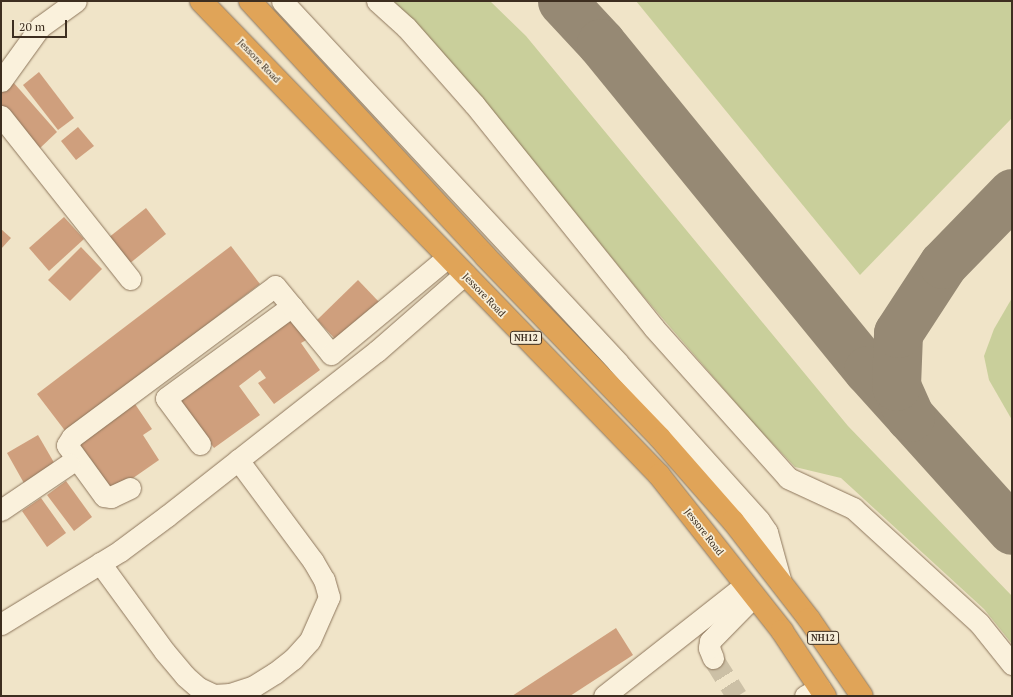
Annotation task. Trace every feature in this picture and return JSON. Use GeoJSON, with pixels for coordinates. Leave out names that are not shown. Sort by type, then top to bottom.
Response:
{"type":"FeatureCollection","features":[{"type":"Feature","properties":{"kind":"highway","name":"Jessore Road"},"geometry":{"type":"LineString","coordinates":[[201,1],[659,475],[782,630],[817,693]]}},
{"type":"Feature","properties":{"kind":"highway","name":"NH12"},"geometry":{"type":"LineString","coordinates":[[250,1],[485,256],[660,438],[733,521],[837,658],[862,696]]}},
{"type":"Feature","properties":{"kind":"street"},"geometry":{"type":"LineString","coordinates":[[1,81],[40,27],[76,1]]}},
{"type":"Feature","properties":{"kind":"street"},"geometry":{"type":"LineString","coordinates":[[282,1],[618,363],[759,520],[767,532],[781,583]]}},
{"type":"Feature","properties":{"kind":"street"},"geometry":{"type":"LineString","coordinates":[[377,1],[406,27],[474,104],[654,328],[788,478],[853,508],[978,623],[1012,664]]}},
{"type":"Feature","properties":{"kind":"street"},"geometry":{"type":"LineString","coordinates":[[1,116],[130,279]]}},
{"type":"Feature","properties":{"kind":"street"},"geometry":{"type":"LineString","coordinates":[[130,488],[111,498],[104,496],[67,445],[72,437],[102,413],[151,379],[275,286],[331,354],[448,257]]}},
{"type":"Feature","properties":{"kind":"street"},"geometry":{"type":"LineString","coordinates":[[1,624],[100,563],[167,516],[377,351],[465,274]]}},
{"type":"Feature","properties":{"kind":"street"},"geometry":{"type":"LineString","coordinates":[[166,398],[292,306]]}},
{"type":"Feature","properties":{"kind":"street"},"geometry":{"type":"LineString","coordinates":[[151,379],[200,444]]}},
{"type":"Feature","properties":{"kind":"street"},"geometry":{"type":"LineString","coordinates":[[100,563],[165,652],[185,676],[199,688],[214,695],[230,694],[254,686],[281,668],[310,640],[330,597],[324,580],[313,561],[238,460]]}},
{"type":"Feature","properties":{"kind":"street"},"geometry":{"type":"LineString","coordinates":[[1,510],[69,464]]}},
{"type":"Feature","properties":{"kind":"street"},"geometry":{"type":"LineString","coordinates":[[713,658],[709,648],[710,641],[750,590]]}},
{"type":"Feature","properties":{"kind":"street"},"geometry":{"type":"LineString","coordinates":[[604,696],[750,590]]}},
{"type":"Feature","properties":{"kind":"green space"},"geometry":{"type":"Polygon","coordinates":[[[393,1],[490,1],[526,36],[848,426],[1012,596],[1012,644],[984,609],[841,478],[795,467],[754,424],[638,290],[534,162],[413,20],[393,1]]]}},
{"type":"Feature","properties":{"kind":"green space"},"geometry":{"type":"Polygon","coordinates":[[[636,1],[1012,1],[1012,118],[860,275],[636,1]]]}},
{"type":"Feature","properties":{"kind":"green space"},"geometry":{"type":"Polygon","coordinates":[[[1012,298],[1012,420],[989,380],[984,356],[994,329],[1012,298]]]}},
{"type":"Feature","properties":{"kind":"building"},"geometry":{"type":"Polygon","coordinates":[[[39,72],[74,118],[58,130],[23,85],[39,72]]]}},
{"type":"Feature","properties":{"kind":"building"},"geometry":{"type":"Polygon","coordinates":[[[13,82],[57,132],[39,149],[1,106],[1,93],[13,82]]]}},
{"type":"Feature","properties":{"kind":"building"},"geometry":{"type":"Polygon","coordinates":[[[78,127],[94,146],[76,160],[61,141],[78,127]]]}},
{"type":"Feature","properties":{"kind":"building"},"geometry":{"type":"Polygon","coordinates":[[[146,208],[166,234],[129,264],[108,238],[146,208]]]}},
{"type":"Feature","properties":{"kind":"building"},"geometry":{"type":"Polygon","coordinates":[[[64,217],[84,239],[49,271],[29,248],[64,217]]]}},
{"type":"Feature","properties":{"kind":"building"},"geometry":{"type":"Polygon","coordinates":[[[1,229],[11,238],[1,249],[1,229]]]}},
{"type":"Feature","properties":{"kind":"building"},"geometry":{"type":"Polygon","coordinates":[[[231,246],[260,284],[66,432],[37,394],[231,246]]]}},
{"type":"Feature","properties":{"kind":"building"},"geometry":{"type":"Polygon","coordinates":[[[81,247],[102,269],[70,301],[48,280],[81,247]]]}},
{"type":"Feature","properties":{"kind":"building"},"geometry":{"type":"Polygon","coordinates":[[[358,280],[380,303],[339,343],[317,320],[358,280]]]}},
{"type":"Feature","properties":{"kind":"building"},"geometry":{"type":"Polygon","coordinates":[[[293,318],[308,339],[301,343],[320,370],[274,404],[258,383],[266,378],[260,370],[239,386],[260,415],[214,448],[193,419],[174,405],[293,318]]]}},
{"type":"Feature","properties":{"kind":"building"},"geometry":{"type":"Polygon","coordinates":[[[135,404],[152,429],[143,435],[159,460],[113,492],[90,458],[84,463],[73,446],[135,404]]]}},
{"type":"Feature","properties":{"kind":"building"},"geometry":{"type":"Polygon","coordinates":[[[38,435],[56,466],[25,485],[7,453],[38,435]]]}},
{"type":"Feature","properties":{"kind":"building"},"geometry":{"type":"Polygon","coordinates":[[[66,481],[92,517],[74,531],[47,495],[66,481]]]}},
{"type":"Feature","properties":{"kind":"building"},"geometry":{"type":"Polygon","coordinates":[[[41,498],[66,533],[47,547],[22,511],[41,498]]]}},
{"type":"Feature","properties":{"kind":"building"},"geometry":{"type":"Polygon","coordinates":[[[616,628],[633,655],[570,696],[512,696],[616,628]]]}},
{"type":"Feature","properties":{"kind":"taxiway"},"geometry":{"type":"LineString","coordinates":[[562,1],[601,43],[868,370],[1012,530]]}},
{"type":"Feature","properties":{"kind":"taxiway"},"geometry":{"type":"LineString","coordinates":[[910,417],[896,386],[898,333],[943,264],[1012,193]]}},
{"type":"Feature","properties":{"kind":"tunnel"},"geometry":{"type":"LineString","coordinates":[[713,658],[737,696]]}}]}
